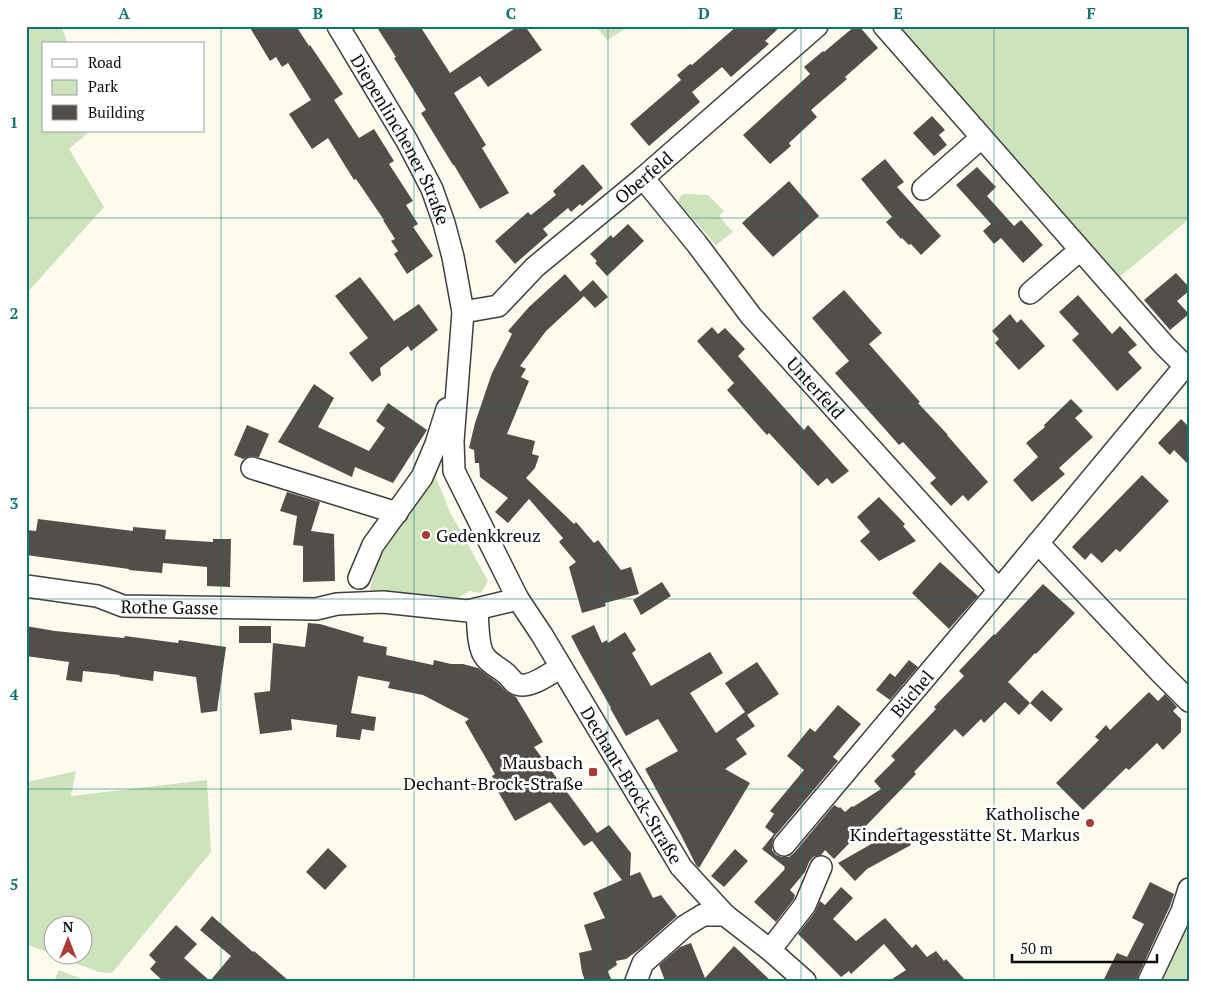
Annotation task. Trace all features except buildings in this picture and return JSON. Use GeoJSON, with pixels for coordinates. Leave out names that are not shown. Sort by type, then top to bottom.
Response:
{"type":"FeatureCollection","features":[{"type":"Feature","properties":{"kind":"street","name":"Diepenlinchener Straße"},"geometry":{"type":"LineString","coordinates":[[338,26],[407,141],[432,189],[444,223],[452,257]]}},
{"type":"Feature","properties":{"kind":"street","name":"Oberfeld"},"geometry":{"type":"LineString","coordinates":[[463,312],[498,306],[535,268],[643,178],[818,26]]}},
{"type":"Feature","properties":{"kind":"street"},"geometry":{"type":"LineString","coordinates":[[884,26],[1164,345],[1188,366]]}},
{"type":"Feature","properties":{"kind":"street"},"geometry":{"type":"LineString","coordinates":[[923,189],[982,138]]}},
{"type":"Feature","properties":{"kind":"street","name":"Unterfeld"},"geometry":{"type":"LineString","coordinates":[[643,178],[697,244],[751,316],[1000,590]]}},
{"type":"Feature","properties":{"kind":"street"},"geometry":{"type":"LineString","coordinates":[[1030,293],[1080,250]]}},
{"type":"Feature","properties":{"kind":"street","name":"Dechant-Brock-Straße"},"geometry":{"type":"LineString","coordinates":[[452,257],[463,312],[453,441],[454,471],[518,599],[542,635],[681,867],[726,915],[805,981]]}},
{"type":"Feature","properties":{"kind":"street","name":"Büchel"},"geometry":{"type":"LineString","coordinates":[[784,845],[1188,366]]}},
{"type":"Feature","properties":{"kind":"street","name":"Dechant-Brock-Straße"},"geometry":{"type":"LineString","coordinates":[[359,578],[373,546],[422,477],[436,444],[459,373]]}},
{"type":"Feature","properties":{"kind":"street"},"geometry":{"type":"LineString","coordinates":[[252,468],[397,513]]}},
{"type":"Feature","properties":{"kind":"street"},"geometry":{"type":"LineString","coordinates":[[1038,543],[1189,701]]}},
{"type":"Feature","properties":{"kind":"street","name":"Rothe Gasse"},"geometry":{"type":"LineString","coordinates":[[26,586],[97,596],[123,606],[316,609],[337,604],[383,602],[468,611],[477,609]]}},
{"type":"Feature","properties":{"kind":"street"},"geometry":{"type":"LineString","coordinates":[[518,599],[477,609],[481,649],[485,657],[493,665],[507,673],[515,683],[523,685],[534,683],[561,667]]}},
{"type":"Feature","properties":{"kind":"street"},"geometry":{"type":"LineString","coordinates":[[770,950],[804,905],[821,867]]}},
{"type":"Feature","properties":{"kind":"street"},"geometry":{"type":"LineString","coordinates":[[1149,981],[1182,911],[1189,889]]}},
{"type":"Feature","properties":{"kind":"street"},"geometry":{"type":"LineString","coordinates":[[636,981],[642,963],[685,926],[703,915],[726,915]]}},
{"type":"Feature","properties":{"kind":"green space"},"geometry":{"type":"Polygon","coordinates":[[[26,26],[61,26],[67,42],[42,42],[42,132],[89,132],[69,149],[104,207],[26,294],[26,26]]]}},
{"type":"Feature","properties":{"kind":"green space"},"geometry":{"type":"Polygon","coordinates":[[[595,26],[630,26],[607,40],[595,26]]]}},
{"type":"Feature","properties":{"kind":"green space"},"geometry":{"type":"Polygon","coordinates":[[[892,26],[1189,26],[1189,219],[1114,282],[892,26]]]}},
{"type":"Feature","properties":{"kind":"green space"},"geometry":{"type":"Polygon","coordinates":[[[681,195],[708,195],[724,211],[719,216],[733,232],[716,245],[678,202],[681,195]]]}},
{"type":"Feature","properties":{"kind":"green space"},"geometry":{"type":"Polygon","coordinates":[[[435,475],[450,512],[488,581],[481,593],[469,591],[459,598],[370,590],[375,569],[389,540],[435,475]]]}},
{"type":"Feature","properties":{"kind":"green space"},"geometry":{"type":"Polygon","coordinates":[[[76,771],[71,796],[207,780],[211,852],[112,973],[99,972],[78,964],[92,964],[92,914],[42,914],[42,950],[26,944],[26,782],[76,771]]]}},
{"type":"Feature","properties":{"kind":"green space"},"geometry":{"type":"Polygon","coordinates":[[[1189,915],[1189,981],[1156,981],[1189,915]]]}},
{"type":"Feature","properties":{"kind":"green space"},"geometry":{"type":"Polygon","coordinates":[[[59,970],[87,981],[54,981],[59,970]]]}},
{"type":"Feature","properties":{"kind":"place","name":"Gedenkkreuz"},"geometry":{"type":"Point","coordinates":[426,535]}},
{"type":"Feature","properties":{"kind":"place","name":"Mausbach Dechant-Brock-Straße"},"geometry":{"type":"Point","coordinates":[593,772]}},
{"type":"Feature","properties":{"kind":"place","name":"Katholische Kindertagesstätte St. Markus"},"geometry":{"type":"Point","coordinates":[1090,823]}}]}
